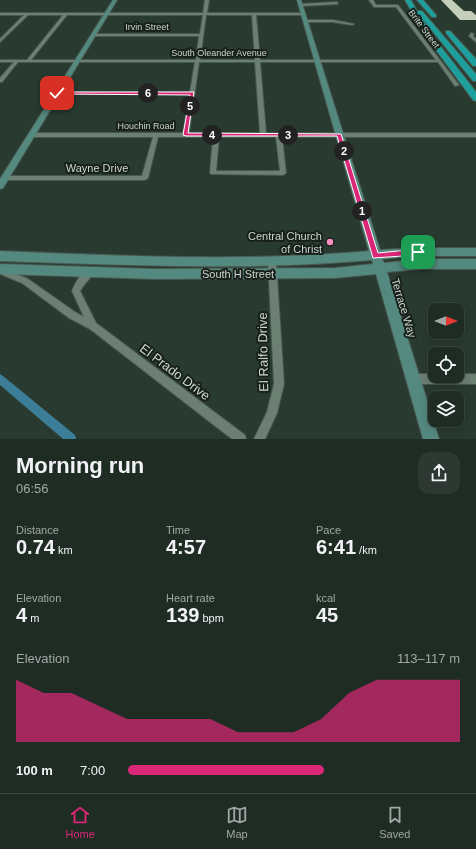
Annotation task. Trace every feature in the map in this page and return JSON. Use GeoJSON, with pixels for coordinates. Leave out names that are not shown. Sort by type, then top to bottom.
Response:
{"type":"FeatureCollection","features":[{"type":"Feature","properties":{"kind":"highway"},"geometry":{"type":"LineString","coordinates":[[399,0],[476,98]]}},
{"type":"Feature","properties":{"kind":"highway"},"geometry":{"type":"LineString","coordinates":[[408,0],[435,45]]}},
{"type":"Feature","properties":{"kind":"highway"},"geometry":{"type":"LineString","coordinates":[[408,0],[476,79]]}},
{"type":"Feature","properties":{"kind":"highway"},"geometry":{"type":"LineString","coordinates":[[420,0],[476,63]]}},
{"type":"Feature","properties":{"kind":"street"},"geometry":{"type":"LineString","coordinates":[[0,186],[115,0]]}},
{"type":"Feature","properties":{"kind":"street"},"geometry":{"type":"LineString","coordinates":[[186,135],[207,0]]}},
{"type":"Feature","properties":{"kind":"street","name":"Brite Street"},"geometry":{"type":"LineString","coordinates":[[371,0],[375,6],[397,6],[457,85]]}},
{"type":"Feature","properties":{"kind":"street"},"geometry":{"type":"LineString","coordinates":[[0,14],[254,14],[302,10],[337,2]]}},
{"type":"Feature","properties":{"kind":"street"},"geometry":{"type":"LineString","coordinates":[[302,10],[333,21],[352,24]]}},
{"type":"Feature","properties":{"kind":"street","name":"Terrace Way"},"geometry":{"type":"LineString","coordinates":[[302,10],[430,439]]}},
{"type":"Feature","properties":{"kind":"street"},"geometry":{"type":"LineString","coordinates":[[0,41],[27,14]]}},
{"type":"Feature","properties":{"kind":"street"},"geometry":{"type":"LineString","coordinates":[[28,61],[66,14]]}},
{"type":"Feature","properties":{"kind":"street"},"geometry":{"type":"LineString","coordinates":[[254,14],[262,135]]}},
{"type":"Feature","properties":{"kind":"street"},"geometry":{"type":"LineString","coordinates":[[472,34],[471,36],[476,42]]}},
{"type":"Feature","properties":{"kind":"street","name":"Irvin Street"},"geometry":{"type":"LineString","coordinates":[[93,35],[202,35]]}},
{"type":"Feature","properties":{"kind":"street","name":"South Oleander Avenue"},"geometry":{"type":"LineString","coordinates":[[0,61],[439,61]]}},
{"type":"Feature","properties":{"kind":"street"},"geometry":{"type":"LineString","coordinates":[[0,81],[17,61]]}},
{"type":"Feature","properties":{"kind":"street"},"geometry":{"type":"LineString","coordinates":[[57,93],[192,93]]}},
{"type":"Feature","properties":{"kind":"street","name":"Houchin Road"},"geometry":{"type":"LineString","coordinates":[[32,135],[476,135]]}},
{"type":"Feature","properties":{"kind":"street","name":"Wayne Drive"},"geometry":{"type":"LineString","coordinates":[[5,178],[145,178],[156,135]]}},
{"type":"Feature","properties":{"kind":"street"},"geometry":{"type":"LineString","coordinates":[[216,135],[213,173],[283,174],[279,135]]}},
{"type":"Feature","properties":{"kind":"street","name":"South H Street"},"geometry":{"type":"LineString","coordinates":[[0,256],[141,261],[272,261],[322,260],[413,252],[476,252]]}},
{"type":"Feature","properties":{"kind":"street","name":"El Ralfo Drive"},"geometry":{"type":"LineString","coordinates":[[259,439],[272,413],[279,384],[272,261]]}},
{"type":"Feature","properties":{"kind":"street","name":"South H Street"},"geometry":{"type":"LineString","coordinates":[[0,270],[273,274],[335,273],[421,264],[476,264]]}},
{"type":"Feature","properties":{"kind":"street","name":"El Prado Drive"},"geometry":{"type":"LineString","coordinates":[[0,270],[25,281],[72,315],[93,326],[241,439]]}},
{"type":"Feature","properties":{"kind":"street","name":"El Prado Drive"},"geometry":{"type":"LineString","coordinates":[[90,272],[80,283],[76,291],[93,326]]}},
{"type":"Feature","properties":{"kind":"street"},"geometry":{"type":"LineString","coordinates":[[413,379],[476,379]]}},
{"type":"Feature","properties":{"kind":"building"},"geometry":{"type":"Polygon","coordinates":[[[441,0],[452,0],[464,11],[471,11],[476,15],[476,20],[460,20],[441,0]]]}},
{"type":"Feature","properties":{"kind":"waterway"},"geometry":{"type":"LineString","coordinates":[[0,379],[71,439]]}},
{"type":"Feature","properties":{"kind":"place","name":"Central Church of Christ"},"geometry":{"type":"Point","coordinates":[330,242]}},
{"type":"Feature","properties":{"kind":"route"},"geometry":{"type":"LineString","coordinates":[[57,93],[192,93],[186,135],[339,135],[376,256],[418,252]]}}]}
